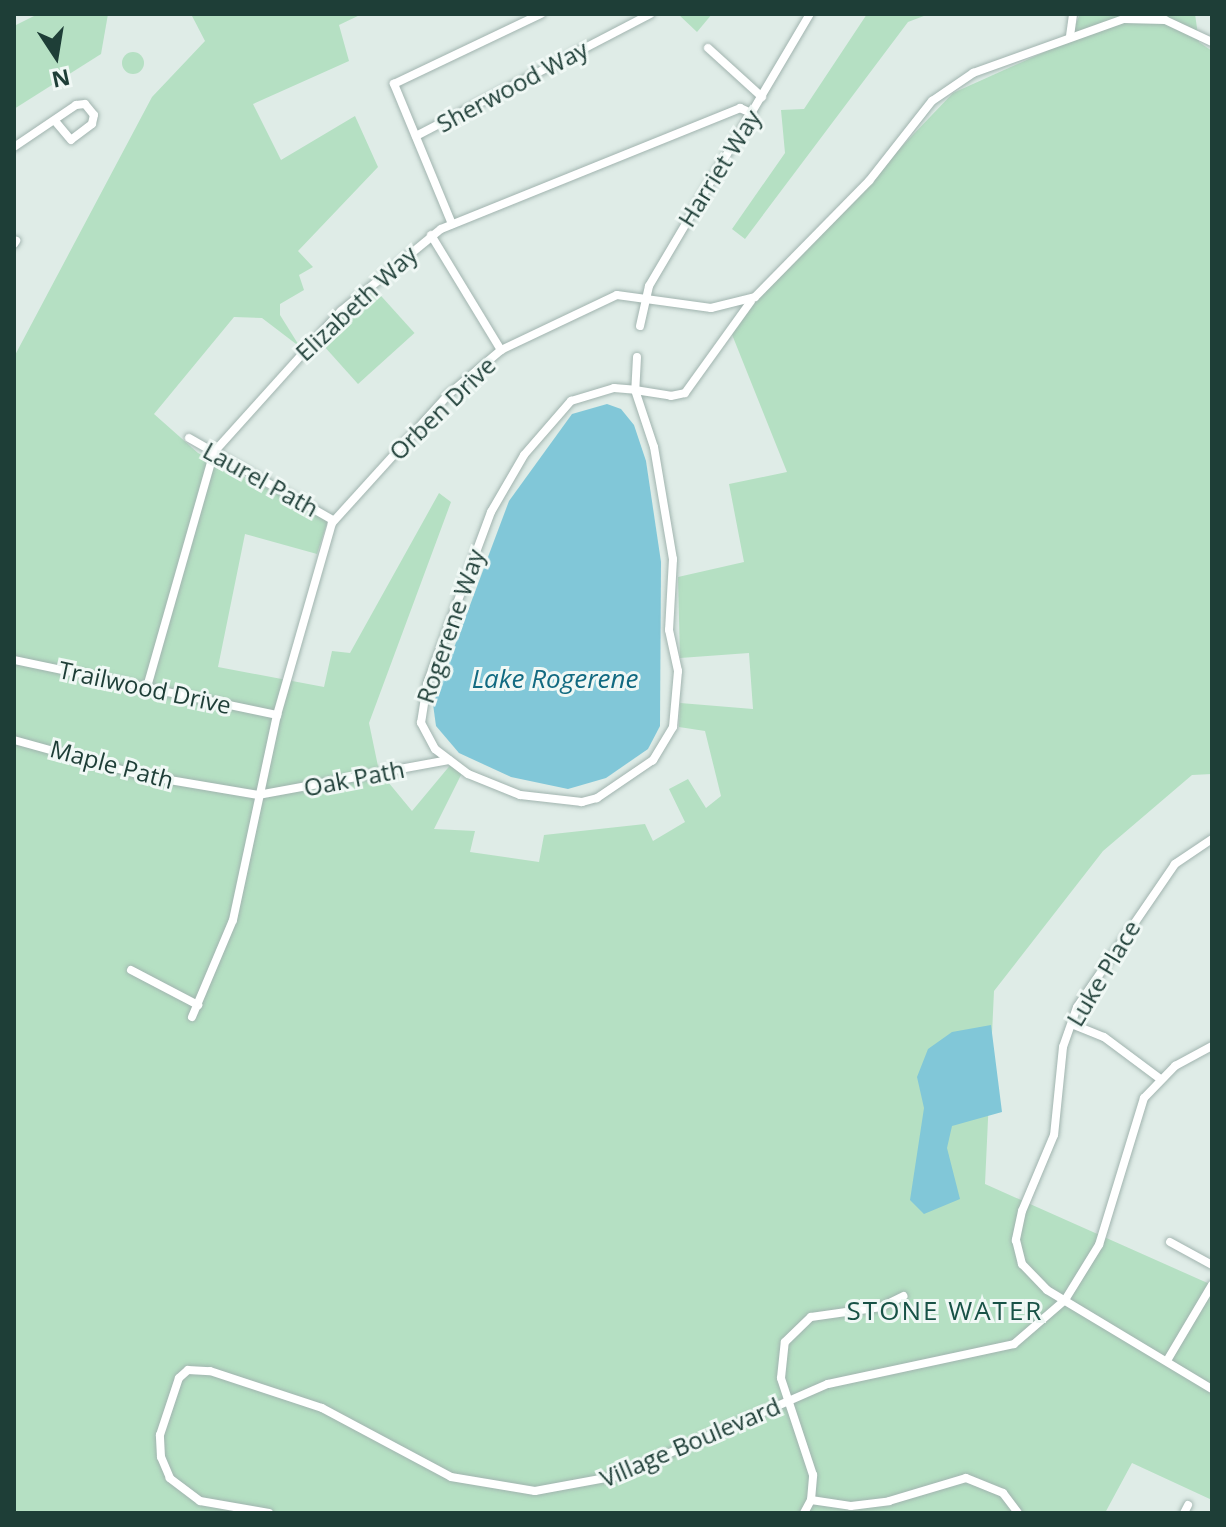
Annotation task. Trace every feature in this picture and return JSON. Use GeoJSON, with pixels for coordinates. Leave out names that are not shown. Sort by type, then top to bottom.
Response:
{"type":"FeatureCollection","features":[{"type":"Feature","properties":{"kind":"street"},"geometry":{"type":"LineString","coordinates":[[452,224],[394,84],[541,14]]}},
{"type":"Feature","properties":{"kind":"street","name":"Sherwood Way"},"geometry":{"type":"LineString","coordinates":[[416,136],[650,14]]}},
{"type":"Feature","properties":{"kind":"street","name":"Harriet Way"},"geometry":{"type":"LineString","coordinates":[[640,326],[648,296],[671,247],[810,14]]}},
{"type":"Feature","properties":{"kind":"street"},"geometry":{"type":"LineString","coordinates":[[1070,36],[1073,14]]}},
{"type":"Feature","properties":{"kind":"street"},"geometry":{"type":"LineString","coordinates":[[755,297],[869,181],[943,90],[1070,36],[1124,19],[1151,18],[1180,25],[1212,42]]}},
{"type":"Feature","properties":{"kind":"street"},"geometry":{"type":"LineString","coordinates":[[708,48],[733,65],[762,97]]}},
{"type":"Feature","properties":{"kind":"street"},"geometry":{"type":"LineString","coordinates":[[14,147],[76,105],[85,104],[94,115],[92,124],[71,140],[55,121]]}},
{"type":"Feature","properties":{"kind":"street","name":"Elizabeth Way"},"geometry":{"type":"LineString","coordinates":[[147,687],[213,456],[341,311],[431,235],[452,224],[740,108],[753,114]]}},
{"type":"Feature","properties":{"kind":"street"},"geometry":{"type":"LineString","coordinates":[[431,235],[501,350]]}},
{"type":"Feature","properties":{"kind":"street","name":"Orben Drive"},"geometry":{"type":"LineString","coordinates":[[192,1017],[233,920],[277,715],[333,520],[449,394],[501,350],[617,295],[648,296],[711,308],[755,297]]}},
{"type":"Feature","properties":{"kind":"street","name":"Rogerene Way"},"geometry":{"type":"LineString","coordinates":[[635,390],[654,447],[673,559],[669,630],[678,692],[673,727],[662,750],[634,775],[582,802],[520,795],[468,774],[449,760],[427,737],[421,706],[491,512],[524,455],[571,401],[614,388],[635,390],[671,396],[690,390],[737,315],[755,297]]}},
{"type":"Feature","properties":{"kind":"street"},"geometry":{"type":"LineString","coordinates":[[635,390],[637,357]]}},
{"type":"Feature","properties":{"kind":"street","name":"Laurel Path"},"geometry":{"type":"LineString","coordinates":[[189,438],[213,456],[278,484],[333,520]]}},
{"type":"Feature","properties":{"kind":"street","name":"Trailwood Drive"},"geometry":{"type":"LineString","coordinates":[[14,660],[277,715]]}},
{"type":"Feature","properties":{"kind":"street","name":"Maple Path"},"geometry":{"type":"LineString","coordinates":[[14,740],[140,775],[258,795]]}},
{"type":"Feature","properties":{"kind":"street","name":"Oak Path"},"geometry":{"type":"LineString","coordinates":[[258,795],[449,760]]}},
{"type":"Feature","properties":{"kind":"street","name":"Luke Place"},"geometry":{"type":"LineString","coordinates":[[1212,839],[1175,864],[1090,985],[1063,1047],[1054,1135],[1016,1240],[1030,1275],[1065,1300],[1168,1359],[1212,1389]]}},
{"type":"Feature","properties":{"kind":"street"},"geometry":{"type":"LineString","coordinates":[[131,970],[198,1005]]}},
{"type":"Feature","properties":{"kind":"street"},"geometry":{"type":"LineString","coordinates":[[1074,1025],[1104,1037],[1159,1078]]}},
{"type":"Feature","properties":{"kind":"street","name":"Village Boulevard"},"geometry":{"type":"LineString","coordinates":[[269,1513],[200,1501],[170,1478],[161,1457],[160,1435],[179,1378],[188,1370],[210,1371],[322,1408],[451,1477],[535,1491],[617,1476],[788,1400],[853,1378],[1004,1348],[1031,1333],[1065,1300],[1099,1245],[1114,1208],[1133,1122],[1159,1078],[1212,1046]]}},
{"type":"Feature","properties":{"kind":"street"},"geometry":{"type":"LineString","coordinates":[[1170,1242],[1212,1265]]}},
{"type":"Feature","properties":{"kind":"street"},"geometry":{"type":"LineString","coordinates":[[1168,1359],[1212,1285]]}},
{"type":"Feature","properties":{"kind":"street"},"geometry":{"type":"LineString","coordinates":[[804,1513],[811,1500],[810,1454],[788,1400],[781,1355],[800,1323],[818,1315],[881,1307],[904,1296]]}},
{"type":"Feature","properties":{"kind":"street"},"geometry":{"type":"LineString","coordinates":[[811,1500],[851,1506],[889,1501],[966,1478],[1003,1493],[1018,1513]]}},
{"type":"Feature","properties":{"kind":"green space"},"geometry":{"type":"Polygon","coordinates":[[[38,14],[108,14],[101,54],[14,109],[14,26],[38,14]]]}},
{"type":"Feature","properties":{"kind":"green space"},"geometry":{"type":"Polygon","coordinates":[[[191,14],[362,14],[339,25],[349,61],[253,104],[281,160],[355,116],[378,167],[298,251],[313,267],[299,275],[304,290],[280,304],[280,315],[300,347],[262,318],[234,317],[154,414],[198,453],[328,520],[317,554],[245,534],[218,667],[324,687],[332,651],[350,653],[439,493],[451,502],[369,723],[379,771],[412,811],[452,763],[463,771],[434,829],[475,831],[470,852],[539,862],[544,835],[645,824],[653,841],[685,822],[669,789],[688,779],[706,808],[721,796],[705,731],[679,727],[680,703],[753,709],[749,653],[680,658],[678,577],[744,562],[729,484],[787,472],[729,327],[953,93],[1069,41],[1080,14],[1195,14],[1199,42],[1212,51],[1212,774],[1192,775],[1103,851],[994,991],[985,1184],[1212,1285],[1212,1500],[1132,1463],[1105,1513],[14,1513],[14,357],[152,97],[205,41],[191,14]]]}},
{"type":"Feature","properties":{"kind":"green space"},"geometry":{"type":"Polygon","coordinates":[[[678,14],[712,14],[697,32],[678,14]]]}},
{"type":"Feature","properties":{"kind":"green space"},"geometry":{"type":"Polygon","coordinates":[[[867,14],[929,14],[908,22],[745,239],[732,229],[785,153],[781,110],[804,109],[867,14]]]}},
{"type":"Feature","properties":{"kind":"green space"},"geometry":{"type":"Polygon","coordinates":[[[133,52],[141,55],[144,63],[141,71],[133,74],[125,71],[122,63],[125,55],[133,52]]]}},
{"type":"Feature","properties":{"kind":"green space"},"geometry":{"type":"Polygon","coordinates":[[[373,287],[414,333],[358,384],[317,338],[373,287]]]}},
{"type":"Feature","properties":{"kind":"water","name":"Lake Rogerene"},"geometry":{"type":"Polygon","coordinates":[[[607,404],[621,409],[634,425],[646,461],[661,562],[660,726],[648,749],[606,778],[568,789],[511,777],[459,753],[436,726],[433,704],[509,501],[572,414],[607,404]]]}},
{"type":"Feature","properties":{"kind":"water"},"geometry":{"type":"Polygon","coordinates":[[[991,1025],[1002,1112],[952,1126],[947,1148],[960,1199],[924,1214],[910,1200],[924,1108],[917,1077],[928,1049],[952,1032],[991,1025]]]}},
{"type":"Feature","properties":{"kind":"district","name":"STONE WATER"},"geometry":{"type":"Point","coordinates":[945,1311]}}]}
